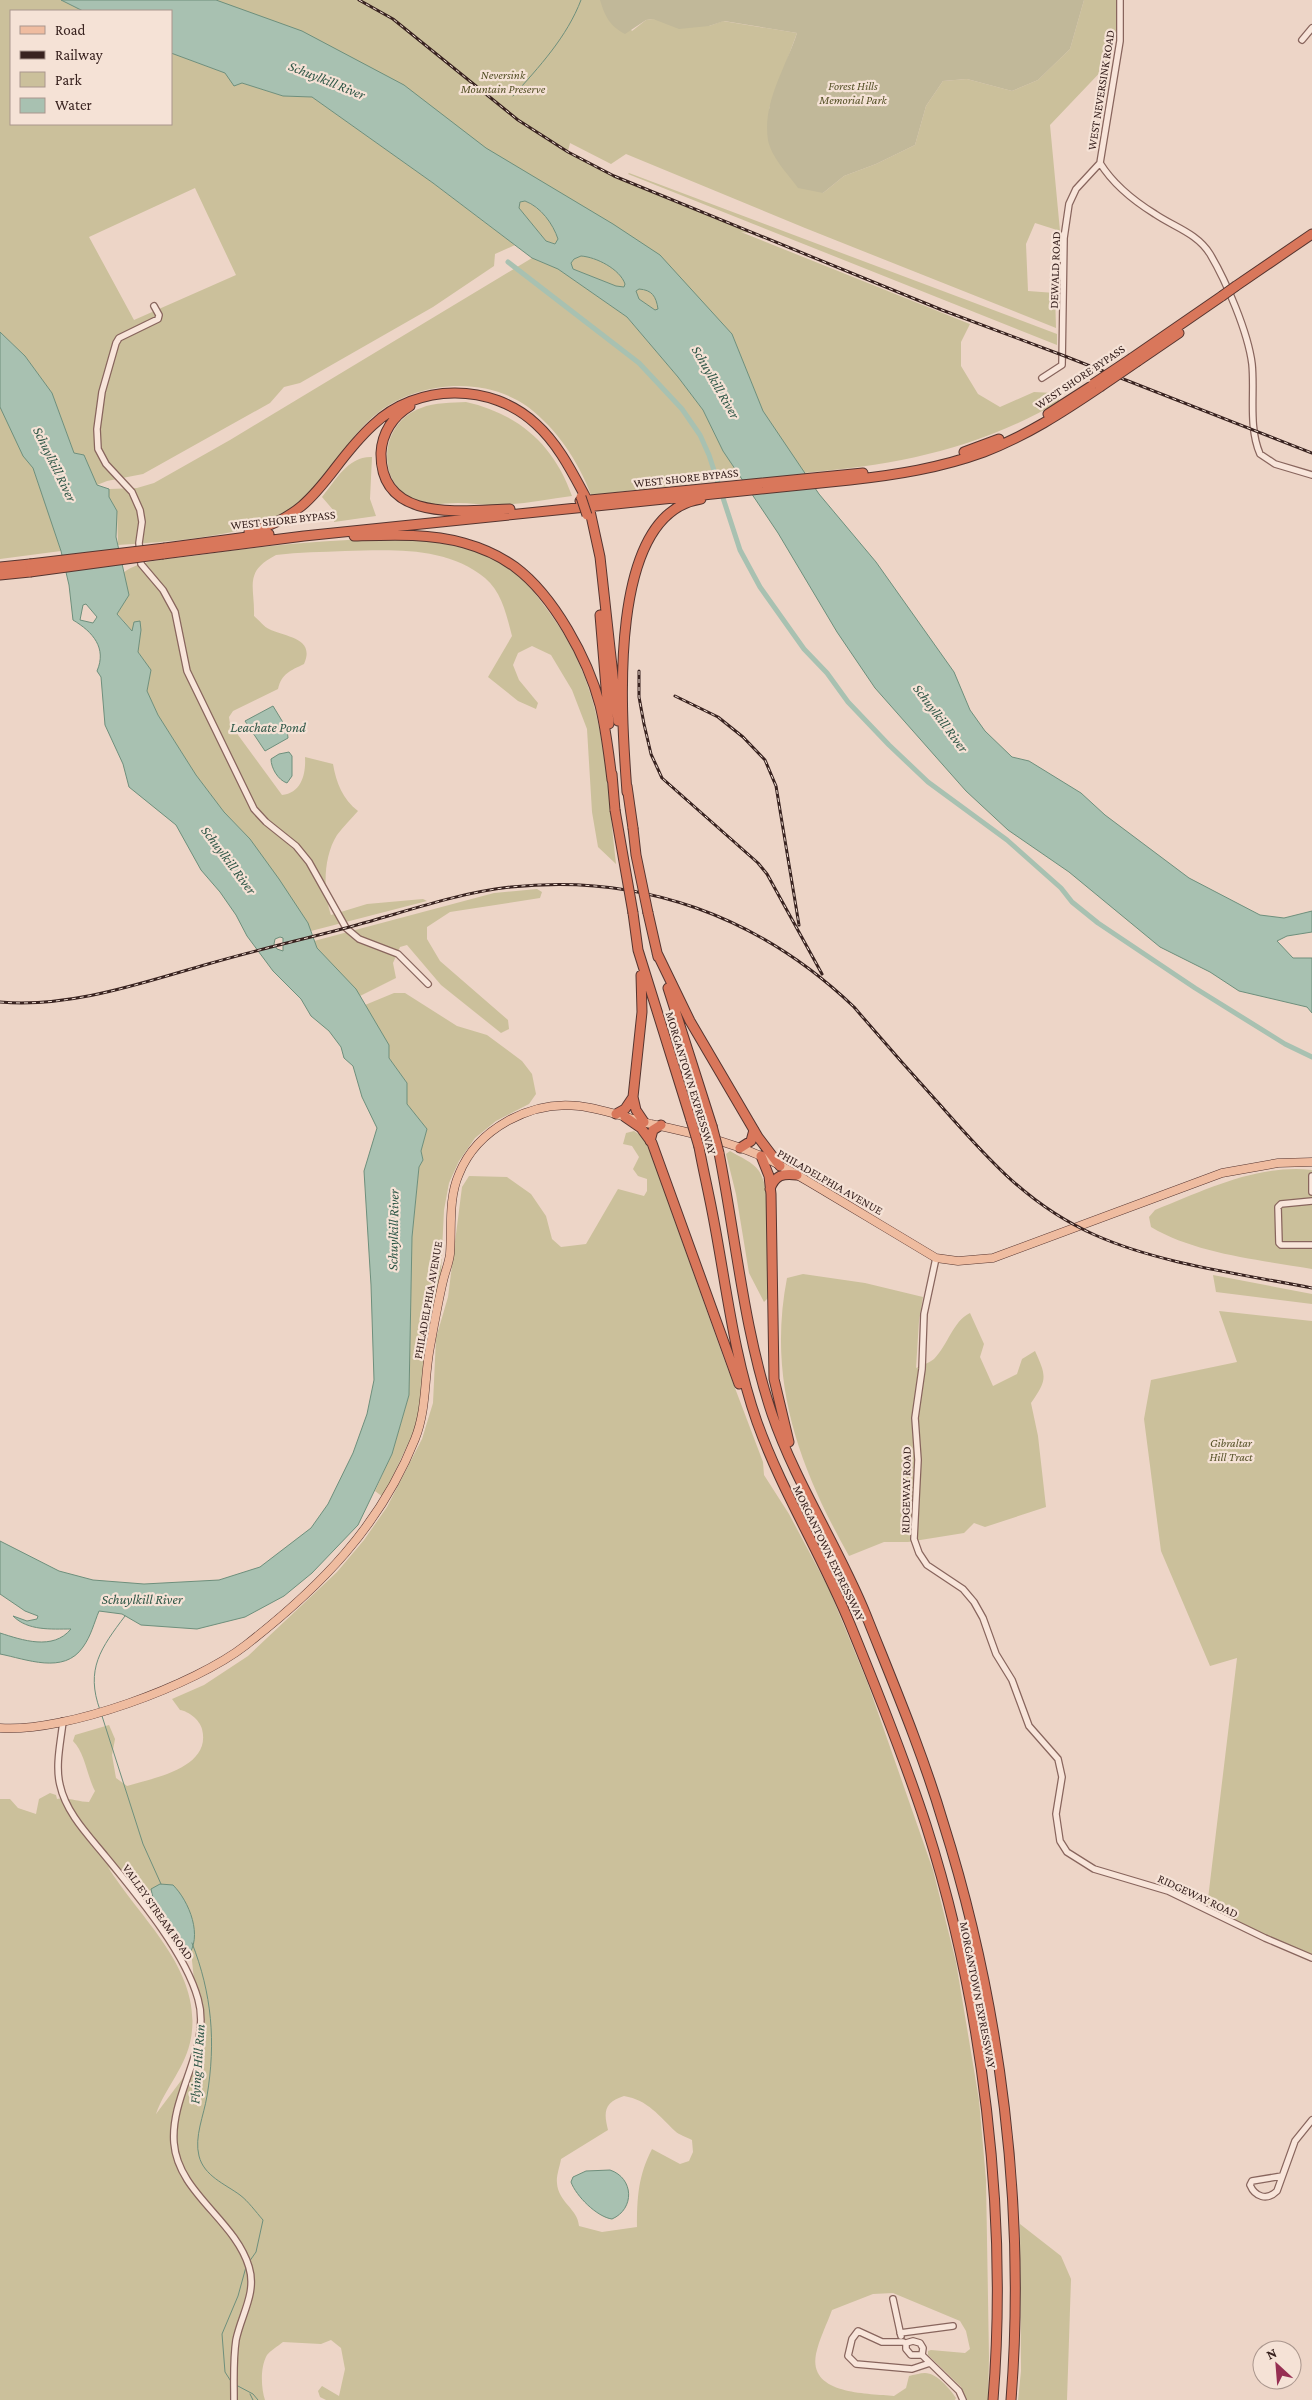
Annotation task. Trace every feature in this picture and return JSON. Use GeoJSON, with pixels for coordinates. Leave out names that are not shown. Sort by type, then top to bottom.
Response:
{"type":"FeatureCollection","features":[{"type":"Feature","properties":{"kind":"highway","name":"WEST SHORE BYPASS"},"geometry":{"type":"LineString","coordinates":[[1238,289],[1312,234]]}},
{"type":"Feature","properties":{"kind":"highway","name":"WEST SHORE BYPASS"},"geometry":{"type":"LineString","coordinates":[[164,551],[196,542],[510,508],[763,489],[911,466],[971,450],[1031,424],[1097,386],[1223,299],[1312,241]]}},
{"type":"Feature","properties":{"kind":"highway"},"geometry":{"type":"LineString","coordinates":[[196,542],[262,529],[289,516],[316,494],[378,420],[402,404],[437,394],[476,394],[502,402],[527,417],[543,431],[562,455],[583,496],[589,513],[600,557],[627,792]]}},
{"type":"Feature","properties":{"kind":"highway"},"geometry":{"type":"LineString","coordinates":[[510,508],[436,510],[418,507],[406,501],[390,484],[382,461],[382,444],[392,422],[410,406],[437,398],[465,396],[501,406],[525,420],[546,440],[583,496]]}},
{"type":"Feature","properties":{"kind":"highway","name":"WEST SHORE BYPASS"},"geometry":{"type":"LineString","coordinates":[[0,575],[30,568],[164,551],[848,477]]}},
{"type":"Feature","properties":{"kind":"highway"},"geometry":{"type":"LineString","coordinates":[[627,792],[623,735],[623,669],[627,615],[638,564],[651,534],[667,515],[691,502],[714,493]]}},
{"type":"Feature","properties":{"kind":"highway"},"geometry":{"type":"LineString","coordinates":[[589,513],[596,566],[612,780]]}},
{"type":"Feature","properties":{"kind":"highway"},"geometry":{"type":"LineString","coordinates":[[304,536],[395,535],[442,538],[478,548],[499,557],[515,567],[533,584],[562,621],[587,668],[605,725],[612,780]]}},
{"type":"Feature","properties":{"kind":"highway","name":"WEST SHORE BYPASS"},"geometry":{"type":"LineString","coordinates":[[0,567],[30,568]]}},
{"type":"Feature","properties":{"kind":"highway","name":"MORGANTOWN EXPRESSWAY"},"geometry":{"type":"LineString","coordinates":[[612,780],[615,810],[638,950],[698,1147],[742,1372],[759,1428],[795,1512],[848,1619],[906,1769],[927,1828],[961,1959],[986,2104],[991,2155],[998,2326],[993,2400]]}},
{"type":"Feature","properties":{"kind":"highway","name":"MORGANTOWN EXPRESSWAY"},"geometry":{"type":"LineString","coordinates":[[627,792],[636,855],[657,953],[720,1153],[759,1368],[772,1413],[789,1459],[865,1612],[923,1763],[944,1823],[978,1955],[1004,2101],[1009,2154],[1016,2326],[1011,2400]]}},
{"type":"Feature","properties":{"kind":"highway"},"geometry":{"type":"LineString","coordinates":[[638,950],[643,994],[633,1097],[636,1110],[644,1122]]}},
{"type":"Feature","properties":{"kind":"highway"},"geometry":{"type":"LineString","coordinates":[[657,953],[684,1011],[754,1130],[780,1166]]}},
{"type":"Feature","properties":{"kind":"highway"},"geometry":{"type":"LineString","coordinates":[[633,1097],[620,1116],[641,1128],[650,1140],[765,1453],[795,1512]]}},
{"type":"Feature","properties":{"kind":"highway"},"geometry":{"type":"LineString","coordinates":[[650,1140],[652,1132],[661,1126]]}},
{"type":"Feature","properties":{"kind":"highway"},"geometry":{"type":"LineString","coordinates":[[740,1148],[751,1141],[754,1130]]}},
{"type":"Feature","properties":{"kind":"highway"},"geometry":{"type":"LineString","coordinates":[[761,1156],[769,1176],[770,1189],[774,1378],[787,1438],[812,1503]]}},
{"type":"Feature","properties":{"kind":"highway"},"geometry":{"type":"LineString","coordinates":[[770,1189],[779,1176],[786,1173],[797,1175]]}},
{"type":"Feature","properties":{"kind":"main road","name":"PHILADELPHIA AVENUE"},"geometry":{"type":"LineString","coordinates":[[0,1728],[19,1728],[92,1714],[114,1708],[201,1674],[241,1649],[316,1584],[359,1539],[375,1517],[402,1467],[420,1423],[426,1396],[430,1344],[450,1256],[454,1187],[460,1171],[472,1152],[496,1128],[532,1110],[564,1105],[592,1108],[740,1148],[761,1156],[797,1175],[936,1258],[967,1261],[993,1258],[1222,1173],[1278,1163],[1312,1162]]}},
{"type":"Feature","properties":{"kind":"street","name":"WEST NEVERSINK ROAD"},"geometry":{"type":"LineString","coordinates":[[1120,0],[1120,41],[1100,163],[1106,172],[1137,202],[1194,236],[1210,254],[1224,282],[1247,339],[1252,366],[1254,430],[1260,454],[1275,464],[1312,475]]}},
{"type":"Feature","properties":{"kind":"street"},"geometry":{"type":"LineString","coordinates":[[1302,40],[1312,28]]}},
{"type":"Feature","properties":{"kind":"street","name":"DEWALD ROAD"},"geometry":{"type":"LineString","coordinates":[[1042,378],[1062,365],[1064,238],[1071,198],[1078,186],[1100,163]]}},
{"type":"Feature","properties":{"kind":"street"},"geometry":{"type":"LineString","coordinates":[[154,306],[159,315],[158,319],[119,338],[116,343],[102,392],[97,429],[98,449],[106,464],[132,492],[140,510],[142,522],[139,543],[141,564],[163,590],[175,612],[187,671],[254,809],[266,822],[296,846],[323,884],[346,928],[359,939],[398,954],[428,984]]}},
{"type":"Feature","properties":{"kind":"street"},"geometry":{"type":"LineString","coordinates":[[1312,1176],[1312,1192]]}},
{"type":"Feature","properties":{"kind":"street"},"geometry":{"type":"LineString","coordinates":[[1312,1201],[1281,1204],[1278,1207],[1279,1243],[1281,1245],[1312,1245]]}},
{"type":"Feature","properties":{"kind":"street","name":"RIDGEWAY ROAD"},"geometry":{"type":"LineString","coordinates":[[936,1258],[924,1314],[922,1369],[915,1418],[918,1460],[914,1539],[919,1553],[927,1565],[963,1589],[974,1602],[983,1618],[996,1654],[1012,1680],[1029,1726],[1058,1759],[1062,1777],[1056,1814],[1060,1841],[1067,1852],[1094,1869],[1168,1891],[1265,1938],[1312,1958]]}},
{"type":"Feature","properties":{"kind":"street","name":"VALLEY STREAM ROAD"},"geometry":{"type":"LineString","coordinates":[[63,1721],[58,1767],[59,1780],[64,1797],[82,1828],[134,1892],[184,1964],[197,1995],[201,2015],[199,2033],[176,2117],[174,2136],[178,2162],[190,2182],[237,2240],[248,2263],[251,2292],[237,2338],[234,2397]]}},
{"type":"Feature","properties":{"kind":"street"},"geometry":{"type":"LineString","coordinates":[[1282,2176],[1261,2178],[1252,2181],[1250,2185],[1260,2196],[1268,2197],[1277,2191],[1295,2141],[1306,2124],[1312,2120]]}},
{"type":"Feature","properties":{"kind":"street"},"geometry":{"type":"LineString","coordinates":[[893,2299],[900,2333],[905,2342],[906,2349],[911,2355],[922,2355],[959,2391],[963,2400]]}},
{"type":"Feature","properties":{"kind":"street"},"geometry":{"type":"LineString","coordinates":[[900,2333],[953,2326]]}},
{"type":"Feature","properties":{"kind":"street"},"geometry":{"type":"LineString","coordinates":[[922,2355],[923,2348],[920,2343],[912,2341],[882,2342],[858,2331],[852,2339],[848,2356],[856,2364],[912,2369],[930,2363]]}},
{"type":"Feature","properties":{"kind":"green space"},"geometry":{"type":"Polygon","coordinates":[[[0,0],[61,0],[81,10],[10,10],[10,125],[172,125],[172,53],[225,73],[242,83],[283,96],[312,97],[433,183],[515,245],[495,254],[494,266],[433,307],[300,383],[284,387],[270,403],[143,474],[107,481],[97,485],[84,455],[74,453],[52,393],[25,356],[0,332],[0,0]],[[195,188],[89,237],[134,320],[236,275],[195,188]]]}},
{"type":"Feature","properties":{"kind":"green space","name":"Neversink Mountain Preserve"},"geometry":{"type":"Polygon","coordinates":[[[135,0],[609,0],[632,31],[646,20],[653,19],[709,26],[723,21],[797,33],[769,109],[823,193],[844,176],[876,164],[915,145],[926,106],[943,81],[967,79],[1012,91],[1038,80],[1070,49],[1084,0],[1116,0],[1116,32],[1109,63],[1050,125],[1060,231],[1035,223],[1026,244],[1028,291],[1055,293],[1056,328],[626,154],[611,164],[570,143],[568,151],[614,176],[755,234],[741,232],[970,324],[961,342],[961,366],[978,394],[1000,407],[1034,392],[1053,393],[1060,401],[1030,418],[999,431],[937,452],[872,465],[804,473],[763,411],[732,334],[709,309],[609,240],[172,10],[135,0]]]}},
{"type":"Feature","properties":{"kind":"green space","name":"Forest Hills Memorial Park"},"geometry":{"type":"Polygon","coordinates":[[[600,0],[1084,0],[1070,49],[1038,80],[1012,91],[967,79],[943,81],[926,106],[915,145],[876,164],[844,176],[823,193],[798,188],[776,159],[768,140],[768,112],[776,85],[797,33],[724,21],[709,26],[679,29],[653,19],[646,20],[625,34],[615,28],[609,20],[600,0]]]}},
{"type":"Feature","properties":{"kind":"green space"},"geometry":{"type":"Polygon","coordinates":[[[628,174],[1057,334],[1057,345],[628,174]]]}},
{"type":"Feature","properties":{"kind":"green space"},"geometry":{"type":"Polygon","coordinates":[[[524,201],[536,207],[550,222],[558,239],[556,244],[546,241],[519,208],[520,202],[524,201]]]}},
{"type":"Feature","properties":{"kind":"green space"},"geometry":{"type":"Polygon","coordinates":[[[581,256],[600,261],[619,273],[626,284],[624,287],[616,286],[573,269],[571,263],[574,259],[581,256]]]}},
{"type":"Feature","properties":{"kind":"green space"},"geometry":{"type":"Polygon","coordinates":[[[532,258],[558,269],[627,317],[678,377],[703,410],[723,451],[741,478],[591,495],[580,470],[566,446],[548,425],[528,407],[511,397],[492,390],[453,386],[414,394],[395,402],[379,412],[354,437],[311,492],[299,504],[284,514],[267,522],[226,533],[181,540],[118,545],[117,511],[109,497],[109,489],[137,488],[154,483],[230,440],[532,258]]]}},
{"type":"Feature","properties":{"kind":"green space"},"geometry":{"type":"Polygon","coordinates":[[[639,289],[653,294],[658,309],[655,310],[639,299],[636,291],[639,289]]]}},
{"type":"Feature","properties":{"kind":"green space"},"geometry":{"type":"Polygon","coordinates":[[[0,369],[58,542],[61,551],[0,559],[0,369]]]}},
{"type":"Feature","properties":{"kind":"green space"},"geometry":{"type":"Polygon","coordinates":[[[466,402],[485,407],[502,415],[532,434],[555,461],[572,496],[500,505],[429,504],[413,500],[401,491],[392,479],[387,451],[397,425],[408,415],[426,406],[466,402]]]}},
{"type":"Feature","properties":{"kind":"green space"},"geometry":{"type":"Polygon","coordinates":[[[372,457],[370,499],[376,516],[334,522],[334,511],[322,497],[349,465],[356,460],[372,457]]]}},
{"type":"Feature","properties":{"kind":"green space"},"geometry":{"type":"Polygon","coordinates":[[[391,538],[448,544],[475,552],[501,563],[533,591],[549,612],[568,641],[593,701],[605,764],[616,864],[598,847],[592,812],[587,729],[572,690],[551,655],[532,646],[518,653],[513,665],[519,680],[538,703],[536,709],[518,701],[488,677],[512,636],[500,597],[485,578],[453,560],[418,552],[363,551],[276,555],[259,567],[255,574],[253,581],[254,616],[267,628],[297,639],[306,648],[307,655],[304,664],[284,676],[278,689],[233,711],[229,717],[230,724],[282,795],[289,793],[298,786],[305,769],[305,757],[333,764],[341,790],[348,802],[358,811],[337,835],[329,854],[326,885],[331,915],[367,904],[423,899],[427,901],[311,931],[308,923],[250,839],[224,812],[196,775],[158,715],[147,691],[151,670],[138,652],[141,630],[133,632],[117,613],[129,595],[123,573],[130,568],[147,562],[242,549],[341,540],[391,538]]]}},
{"type":"Feature","properties":{"kind":"green space"},"geometry":{"type":"Polygon","coordinates":[[[537,889],[542,892],[540,898],[450,912],[427,927],[427,939],[440,961],[508,1020],[509,1029],[501,1033],[441,985],[407,945],[400,947],[393,963],[396,978],[360,996],[317,948],[314,941],[494,893],[537,889]]]}},
{"type":"Feature","properties":{"kind":"green space"},"geometry":{"type":"Polygon","coordinates":[[[394,993],[405,993],[457,1026],[487,1035],[522,1061],[532,1074],[536,1094],[529,1104],[496,1121],[475,1138],[459,1161],[449,1183],[444,1210],[441,1272],[427,1343],[422,1398],[414,1431],[383,1497],[375,1491],[392,1454],[409,1395],[412,1237],[419,1167],[423,1160],[421,1151],[427,1129],[407,1104],[407,1083],[389,1058],[374,1020],[365,1005],[394,993]]]}},
{"type":"Feature","properties":{"kind":"green space"},"geometry":{"type":"Polygon","coordinates":[[[634,1131],[643,1137],[649,1149],[763,1462],[764,1475],[789,1514],[829,1589],[868,1684],[933,1870],[956,1962],[979,2100],[986,2180],[988,2400],[966,2400],[961,2387],[928,2355],[928,2351],[931,2350],[965,2353],[970,2349],[966,2331],[960,2321],[893,2293],[873,2294],[832,2310],[816,2354],[816,2367],[821,2377],[830,2385],[842,2389],[894,2396],[906,2388],[909,2376],[923,2373],[930,2374],[947,2386],[956,2398],[955,2400],[326,2400],[320,2397],[318,2391],[322,2386],[339,2396],[345,2369],[341,2348],[331,2340],[321,2344],[283,2342],[270,2352],[267,2355],[262,2371],[265,2400],[0,2400],[0,1799],[10,1799],[18,1808],[36,1814],[39,1799],[50,1793],[56,1795],[57,1799],[89,1802],[95,1791],[83,1758],[73,1741],[75,1735],[109,1725],[115,1739],[112,1755],[116,1778],[127,1786],[165,1775],[190,1762],[198,1753],[203,1742],[202,1729],[199,1722],[193,1716],[180,1710],[172,1699],[204,1685],[248,1656],[337,1572],[364,1540],[387,1507],[422,1439],[433,1403],[436,1338],[448,1297],[462,1187],[469,1176],[507,1177],[531,1194],[546,1216],[552,1239],[561,1247],[586,1244],[618,1189],[644,1196],[647,1191],[647,1179],[638,1176],[633,1169],[639,1157],[632,1146],[623,1144],[626,1133],[634,1131]],[[108,1867],[166,1946],[188,1990],[192,2013],[191,2038],[185,2058],[156,2114],[192,2066],[199,2029],[190,1941],[165,1888],[143,1891],[131,1890],[108,1867]],[[624,2096],[613,2101],[607,2108],[608,2130],[561,2159],[557,2180],[558,2190],[578,2220],[579,2226],[602,2232],[637,2227],[639,2187],[652,2149],[680,2164],[689,2161],[693,2152],[692,2140],[677,2132],[658,2114],[640,2101],[624,2096]]]}},
{"type":"Feature","properties":{"kind":"green space"},"geometry":{"type":"Polygon","coordinates":[[[730,1151],[753,1165],[759,1171],[764,1182],[769,1214],[769,1232],[768,1298],[764,1302],[749,1273],[736,1194],[726,1154],[730,1151]]]}},
{"type":"Feature","properties":{"kind":"green space"},"geometry":{"type":"Polygon","coordinates":[[[1312,1170],[1312,1269],[1208,1250],[1188,1244],[1151,1227],[1149,1217],[1155,1210],[1212,1187],[1232,1180],[1271,1171],[1312,1170]]]}},
{"type":"Feature","properties":{"kind":"green space"},"geometry":{"type":"Polygon","coordinates":[[[803,1274],[865,1283],[923,1297],[919,1321],[916,1368],[934,1359],[955,1327],[970,1313],[984,1344],[980,1357],[993,1386],[1017,1374],[1022,1359],[1035,1351],[1042,1367],[1044,1378],[1040,1389],[1031,1403],[1038,1436],[1046,1507],[985,1527],[974,1523],[964,1533],[908,1542],[884,1542],[849,1556],[815,1490],[802,1456],[785,1388],[781,1352],[782,1316],[787,1278],[803,1274]]]}},
{"type":"Feature","properties":{"kind":"green space"},"geometry":{"type":"Polygon","coordinates":[[[1213,1275],[1312,1294],[1312,1304],[1216,1292],[1213,1275]]]}},
{"type":"Feature","properties":{"kind":"green space","name":"Gibraltar Hill Tract"},"geometry":{"type":"Polygon","coordinates":[[[1219,1311],[1312,1321],[1312,1958],[1220,1917],[1207,1907],[1237,1658],[1210,1666],[1161,1551],[1144,1419],[1151,1380],[1237,1362],[1219,1311]]]}},
{"type":"Feature","properties":{"kind":"green space"},"geometry":{"type":"Polygon","coordinates":[[[1020,2224],[1061,2256],[1071,2279],[1067,2400],[1018,2400],[1021,2371],[1020,2224]]]}},
{"type":"Feature","properties":{"kind":"water","name":"Schuylkill River"},"geometry":{"type":"Polygon","coordinates":[[[61,0],[216,0],[302,31],[404,85],[486,148],[613,224],[660,255],[732,334],[763,411],[819,494],[876,562],[954,672],[970,710],[985,731],[1012,757],[1029,761],[1081,793],[1105,815],[1189,878],[1260,915],[1284,918],[1312,911],[1312,932],[1287,936],[1277,941],[1293,958],[1312,958],[1312,1013],[1307,1007],[1239,991],[1210,972],[1160,947],[1069,872],[1008,830],[966,791],[875,688],[837,632],[778,533],[723,451],[703,410],[678,377],[627,317],[558,269],[532,258],[433,183],[312,97],[283,96],[242,83],[234,86],[225,73],[172,53],[172,10],[81,10],[61,0]],[[525,201],[520,202],[519,208],[546,241],[555,244],[558,239],[550,222],[531,204],[525,201]],[[581,256],[574,259],[571,263],[573,269],[616,286],[624,287],[625,284],[622,279],[613,269],[600,261],[581,256]],[[639,289],[636,291],[639,299],[655,310],[658,309],[653,294],[639,289]]]}},
{"type":"Feature","properties":{"kind":"water","name":"Schuylkill River"},"geometry":{"type":"Polygon","coordinates":[[[0,332],[25,356],[52,393],[74,453],[84,455],[97,485],[109,489],[109,497],[117,511],[116,537],[129,595],[117,614],[132,631],[134,622],[140,621],[141,630],[138,652],[151,670],[147,691],[158,715],[196,775],[224,812],[250,839],[279,879],[308,923],[317,948],[356,989],[389,1045],[389,1058],[407,1083],[407,1104],[427,1129],[421,1151],[423,1160],[419,1167],[412,1237],[409,1395],[392,1454],[358,1525],[312,1573],[284,1596],[245,1617],[197,1629],[141,1625],[122,1614],[99,1611],[83,1647],[75,1656],[66,1661],[55,1663],[44,1663],[0,1654],[0,1633],[27,1641],[46,1642],[64,1636],[71,1629],[33,1627],[13,1616],[27,1621],[37,1619],[38,1616],[25,1611],[0,1594],[0,1541],[59,1571],[93,1580],[144,1584],[219,1580],[260,1567],[311,1528],[328,1504],[353,1453],[367,1414],[374,1380],[371,1285],[364,1171],[377,1128],[362,1097],[353,1066],[344,1058],[341,1047],[329,1031],[311,1016],[301,999],[273,971],[247,936],[236,915],[220,892],[201,870],[176,825],[129,787],[123,764],[105,725],[101,677],[97,671],[100,663],[99,648],[92,635],[73,620],[69,585],[61,551],[33,468],[23,456],[0,407],[0,332]],[[86,604],[83,605],[80,620],[93,623],[97,617],[86,604]],[[283,938],[275,939],[274,944],[277,949],[283,951],[283,938]]]}},
{"type":"Feature","properties":{"kind":"water","name":"Leachate Pond"},"geometry":{"type":"Polygon","coordinates":[[[273,706],[287,729],[288,738],[265,751],[245,721],[273,706]]]}},
{"type":"Feature","properties":{"kind":"water","name":"Leachate Pond"},"geometry":{"type":"Polygon","coordinates":[[[289,752],[292,756],[292,776],[287,783],[276,773],[271,759],[279,754],[289,752]]]}},
{"type":"Feature","properties":{"kind":"water"},"geometry":{"type":"Polygon","coordinates":[[[160,1884],[173,1885],[189,1910],[194,1930],[194,1940],[192,1949],[187,1957],[156,1911],[151,1889],[160,1884]]]}},
{"type":"Feature","properties":{"kind":"water"},"geometry":{"type":"Polygon","coordinates":[[[610,2170],[624,2180],[629,2194],[625,2208],[612,2219],[600,2214],[588,2205],[577,2193],[571,2182],[573,2177],[586,2171],[610,2170]]]}},
{"type":"Feature","properties":{"kind":"waterway"},"geometry":{"type":"LineString","coordinates":[[513,96],[560,39],[581,0]]}},
{"type":"Feature","properties":{"kind":"waterway"},"geometry":{"type":"LineString","coordinates":[[508,262],[639,363],[682,409],[700,435],[709,455],[740,550],[760,587],[804,649],[827,673],[848,702],[889,745],[928,782],[1007,840],[1061,888],[1072,902],[1098,923],[1195,988],[1285,1044],[1312,1057]]}},
{"type":"Feature","properties":{"kind":"waterway","name":"Flying Hill Run"},"geometry":{"type":"LineString","coordinates":[[100,1710],[94,1683],[95,1671],[103,1649],[125,1616]]}},
{"type":"Feature","properties":{"kind":"waterway","name":"Flying Hill Run"},"geometry":{"type":"LineString","coordinates":[[102,1716],[143,1844],[161,1884]]}},
{"type":"Feature","properties":{"kind":"waterway","name":"Flying Hill Run"},"geometry":{"type":"LineString","coordinates":[[192,1943],[199,1962],[208,2000],[211,2037],[210,2076],[200,2126],[199,2156],[205,2169],[216,2179],[243,2197],[263,2220],[256,2252],[249,2262]]}},
{"type":"Feature","properties":{"kind":"waterway","name":"Flying Hill Run"},"geometry":{"type":"LineString","coordinates":[[232,2383],[225,2372],[222,2334],[238,2296],[246,2267]]}},
{"type":"Feature","properties":{"kind":"waterway","name":"Flying Hill Run"},"geometry":{"type":"LineString","coordinates":[[236,2385],[253,2394],[258,2400]]}},
{"type":"Feature","properties":{"kind":"waterway","name":"Flying Hill Run"},"geometry":{"type":"LineString","coordinates":[[250,2394],[253,2400]]}},
{"type":"Feature","properties":{"kind":"railway"},"geometry":{"type":"LineString","coordinates":[[359,0],[393,19],[518,120],[568,152],[614,176],[942,310],[1312,453]]}},
{"type":"Feature","properties":{"kind":"railway"},"geometry":{"type":"LineString","coordinates":[[639,671],[639,697],[644,724],[651,754],[662,778],[758,863],[767,874],[822,974]]}},
{"type":"Feature","properties":{"kind":"railway"},"geometry":{"type":"LineString","coordinates":[[675,696],[718,717],[743,737],[765,760],[776,786],[799,925]]}},
{"type":"Feature","properties":{"kind":"railway"},"geometry":{"type":"LineString","coordinates":[[0,1002],[27,1003],[79,998],[131,986],[431,904],[491,890],[559,884],[607,887],[652,895],[696,908],[739,926],[779,948],[818,975],[854,1007],[993,1163],[1030,1195],[1071,1223],[1095,1235],[1146,1254],[1312,1288]]}}]}
